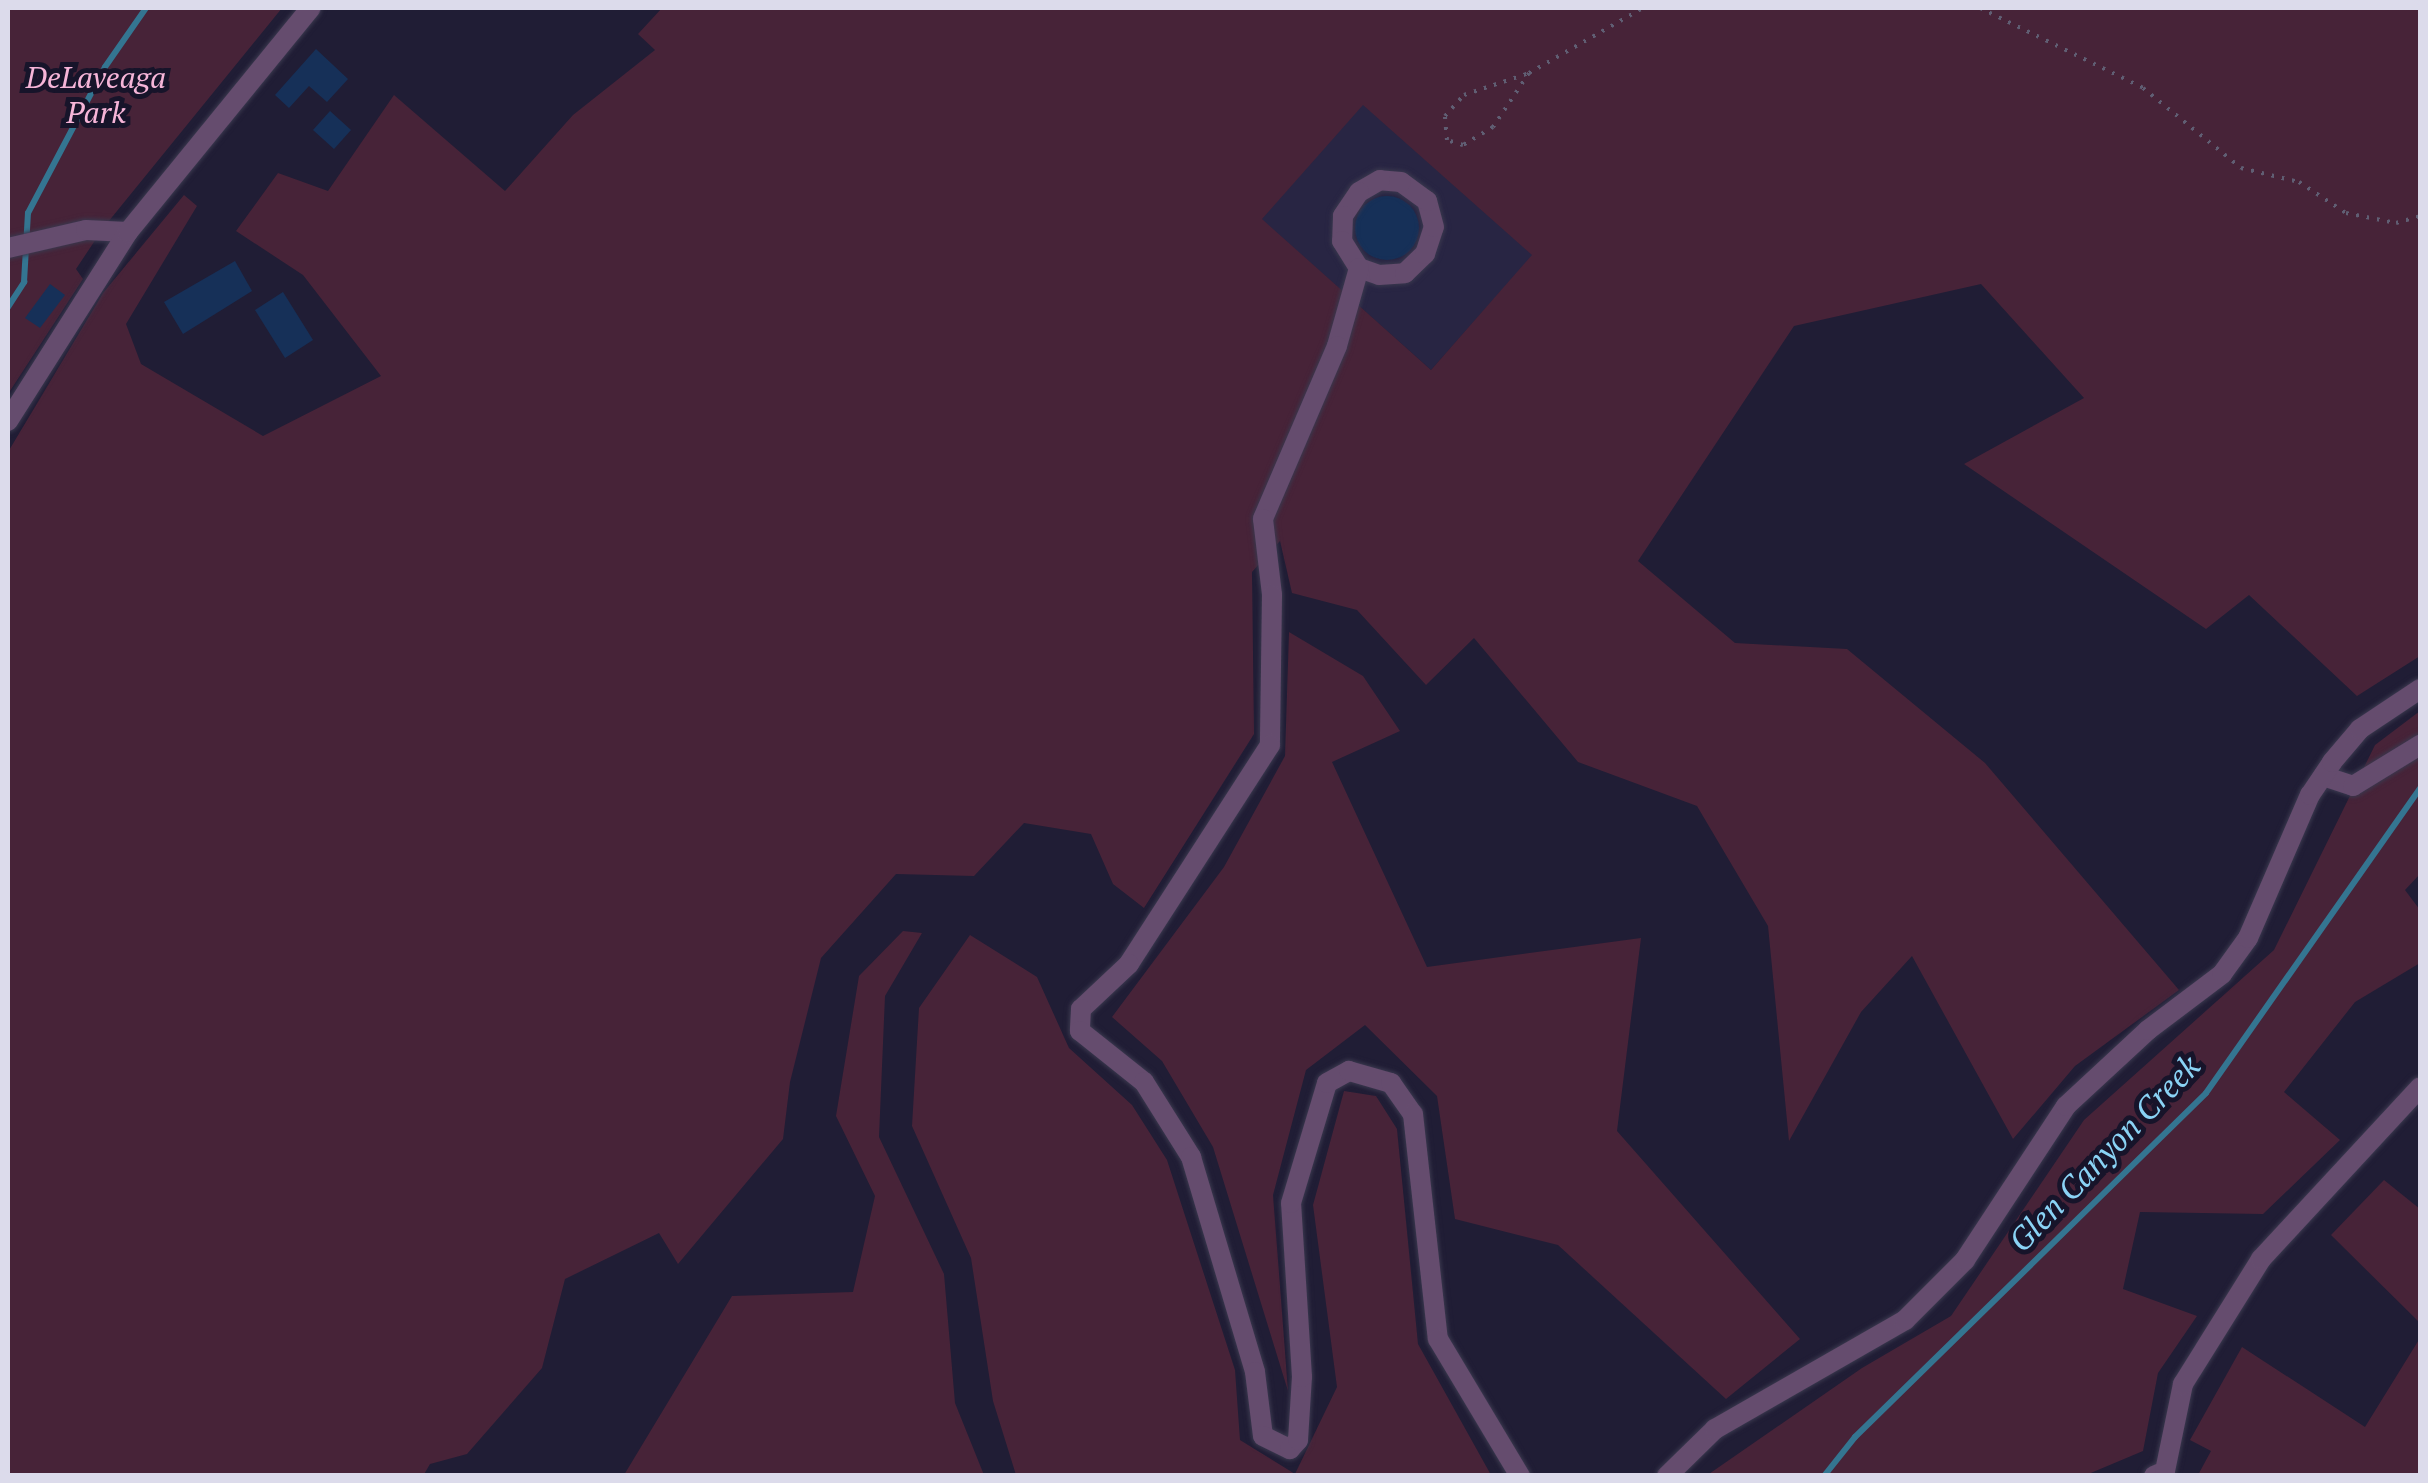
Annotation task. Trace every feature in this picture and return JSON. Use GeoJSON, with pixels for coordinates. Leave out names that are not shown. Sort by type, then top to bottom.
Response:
{"type":"FeatureCollection","features":[{"type":"Feature","properties":{"kind":"street"},"geometry":{"type":"LineString","coordinates":[[8,421],[128,232],[311,8]]}},
{"type":"Feature","properties":{"kind":"street"},"geometry":{"type":"LineString","coordinates":[[1358,268],[1404,273],[1425,254],[1434,227],[1427,201],[1401,182],[1380,180],[1359,192],[1344,216],[1342,241],[1358,268],[1337,346],[1263,519],[1272,595],[1270,744],[1130,964],[1082,1008],[1080,1031],[1144,1082],[1191,1157],[1255,1372],[1263,1436],[1290,1449],[1298,1440],[1302,1377],[1291,1204],[1327,1083],[1350,1071],[1391,1083],[1414,1114],[1438,1339],[1520,1476]]}},
{"type":"Feature","properties":{"kind":"street"},"geometry":{"type":"LineString","coordinates":[[8,248],[86,230],[128,232]]}},
{"type":"Feature","properties":{"kind":"street"},"geometry":{"type":"LineString","coordinates":[[1667,1476],[1715,1429],[1904,1320],[1965,1260],[2066,1106],[2148,1030],[2222,974],[2248,938],[2323,776],[2360,729],[2420,689]]}},
{"type":"Feature","properties":{"kind":"street"},"geometry":{"type":"LineString","coordinates":[[2323,776],[2353,786],[2420,745]]}},
{"type":"Feature","properties":{"kind":"street"},"geometry":{"type":"LineString","coordinates":[[2154,1476],[2165,1472],[2184,1384],[2260,1260],[2420,1087]]}},
{"type":"Feature","properties":{"kind":"path"},"geometry":{"type":"LineString","coordinates":[[1529,73],[1493,127],[1462,145],[1447,140],[1445,116],[1464,95],[1529,73],[1643,8]]}},
{"type":"Feature","properties":{"kind":"path"},"geometry":{"type":"LineString","coordinates":[[1980,8],[2143,88],[2240,168],[2299,182],[2346,212],[2396,223],[2420,216]]}},
{"type":"Feature","properties":{"kind":"shaded area"},"geometry":{"type":"Polygon","coordinates":[[[1363,104],[1533,255],[1431,370],[1261,219],[1363,104]]]}},
{"type":"Feature","properties":{"kind":"green space","name":"DeLaveaga Park"},"geometry":{"type":"Polygon","coordinates":[[[8,8],[282,8],[104,227],[76,269],[83,279],[8,394],[8,8]]]}},
{"type":"Feature","properties":{"kind":"green space"},"geometry":{"type":"Polygon","coordinates":[[[662,8],[2420,8],[2420,656],[2357,696],[2249,595],[2206,629],[1964,464],[2084,398],[1981,284],[1794,326],[1638,561],[1735,643],[1847,649],[1985,763],[2179,990],[2075,1066],[2013,1139],[1912,956],[1861,1012],[1789,1141],[1768,926],[1697,806],[1578,762],[1474,638],[1426,685],[1357,610],[1292,593],[1280,541],[1252,572],[1254,734],[1144,908],[1113,884],[1091,834],[1024,823],[974,876],[896,874],[821,958],[790,1082],[783,1139],[678,1264],[659,1233],[565,1279],[542,1368],[467,1454],[430,1464],[423,1476],[8,1475],[8,452],[103,293],[184,195],[197,206],[126,324],[141,364],[263,436],[381,376],[303,275],[236,231],[278,173],[328,191],[394,95],[505,191],[573,115],[655,50],[638,34],[662,8]],[[1363,105],[1262,219],[1431,370],[1532,255],[1363,105]]]}},
{"type":"Feature","properties":{"kind":"green space"},"geometry":{"type":"Polygon","coordinates":[[[1289,632],[1363,676],[1400,731],[1332,762],[1427,967],[1641,938],[1617,1131],[1800,1339],[1726,1399],[1558,1245],[1455,1219],[1437,1096],[1365,1025],[1306,1070],[1273,1195],[1288,1391],[1213,1147],[1162,1061],[1112,1017],[1224,867],[1285,756],[1289,632]]]}},
{"type":"Feature","properties":{"kind":"green space"},"geometry":{"type":"Polygon","coordinates":[[[2420,711],[2420,874],[2405,890],[2420,910],[2420,963],[2355,1002],[2284,1092],[2340,1140],[2263,1214],[2140,1212],[2123,1289],[2197,1316],[2158,1373],[2143,1451],[2086,1475],[1706,1476],[1862,1368],[1951,1316],[2084,1120],[2274,950],[2375,745],[2420,711]]]}},
{"type":"Feature","properties":{"kind":"green space"},"geometry":{"type":"Polygon","coordinates":[[[903,931],[922,933],[885,996],[879,1137],[944,1274],[955,1403],[984,1475],[624,1475],[732,1296],[853,1292],[875,1196],[836,1116],[859,976],[903,931]]]}},
{"type":"Feature","properties":{"kind":"green space"},"geometry":{"type":"Polygon","coordinates":[[[970,935],[1037,977],[1069,1048],[1132,1105],[1167,1160],[1235,1370],[1240,1440],[1295,1474],[1337,1387],[1313,1205],[1344,1091],[1376,1096],[1397,1129],[1418,1344],[1491,1475],[1016,1475],[993,1401],[971,1258],[912,1126],[919,1008],[970,935]]]}},
{"type":"Feature","properties":{"kind":"green space"},"geometry":{"type":"Polygon","coordinates":[[[2384,1180],[2420,1209],[2420,1323],[2331,1235],[2384,1180]]]}},
{"type":"Feature","properties":{"kind":"green space"},"geometry":{"type":"Polygon","coordinates":[[[2420,1338],[2420,1475],[2198,1475],[2211,1451],[2190,1440],[2242,1347],[2365,1427],[2420,1338]]]}},
{"type":"Feature","properties":{"kind":"building"},"geometry":{"type":"Polygon","coordinates":[[[316,49],[348,79],[327,102],[309,86],[289,108],[275,95],[316,49]]]}},
{"type":"Feature","properties":{"kind":"building"},"geometry":{"type":"Polygon","coordinates":[[[330,111],[351,130],[334,149],[313,130],[330,111]]]}},
{"type":"Feature","properties":{"kind":"building"},"geometry":{"type":"Polygon","coordinates":[[[1387,196],[1410,205],[1419,228],[1410,251],[1387,260],[1364,251],[1355,228],[1364,205],[1387,196]]]}},
{"type":"Feature","properties":{"kind":"building"},"geometry":{"type":"Polygon","coordinates":[[[235,261],[252,291],[183,334],[164,302],[235,261]]]}},
{"type":"Feature","properties":{"kind":"building"},"geometry":{"type":"Polygon","coordinates":[[[50,284],[65,295],[40,328],[25,318],[50,284]]]}},
{"type":"Feature","properties":{"kind":"building"},"geometry":{"type":"Polygon","coordinates":[[[283,292],[313,340],[285,358],[255,310],[283,292]]]}},
{"type":"Feature","properties":{"kind":"waterway"},"geometry":{"type":"LineString","coordinates":[[8,307],[24,282],[28,213],[105,67],[146,8]]}},
{"type":"Feature","properties":{"kind":"waterway","name":"Glen Canyon Creek"},"geometry":{"type":"LineString","coordinates":[[1824,1476],[1855,1437],[2206,1093],[2420,788]]}}]}
